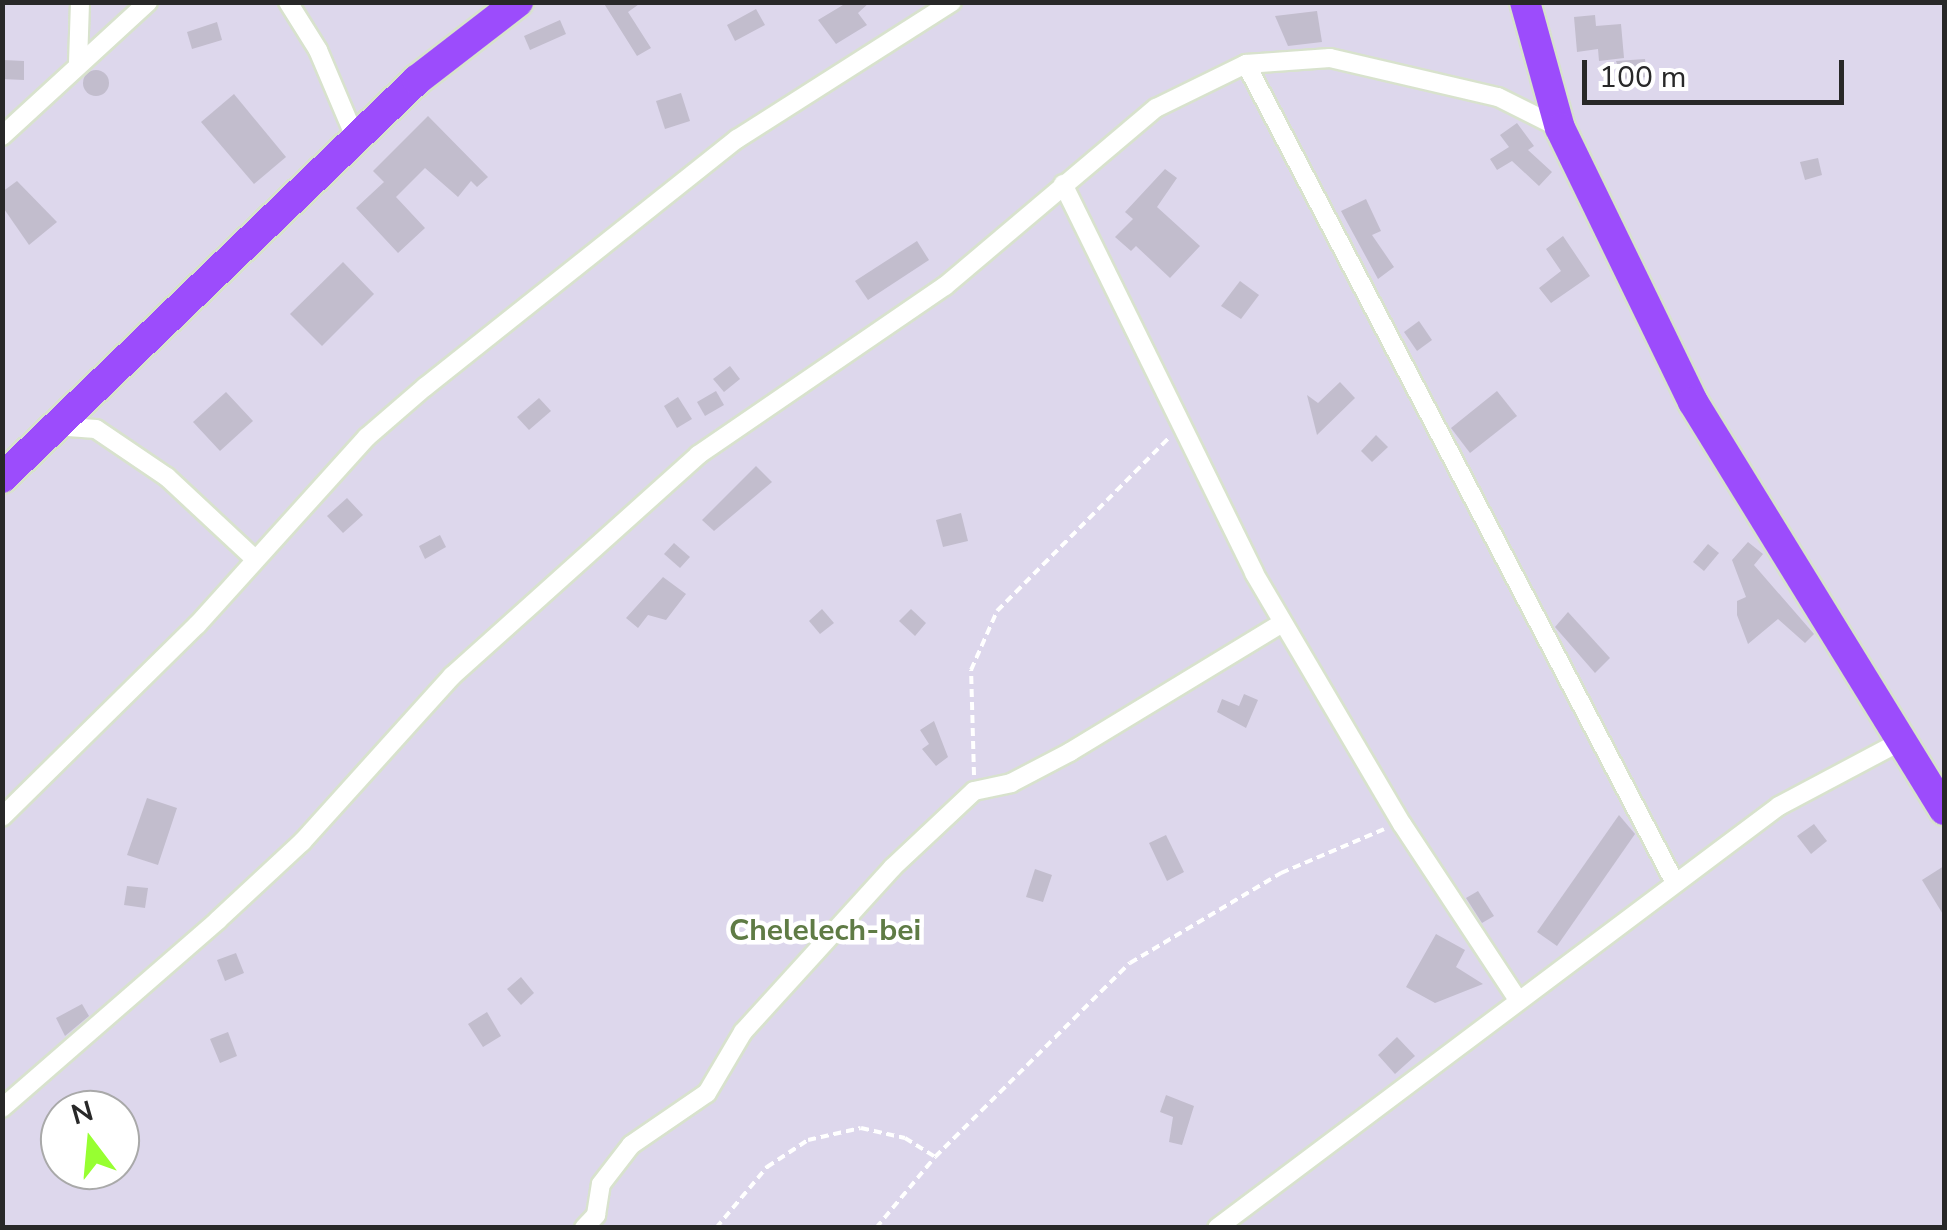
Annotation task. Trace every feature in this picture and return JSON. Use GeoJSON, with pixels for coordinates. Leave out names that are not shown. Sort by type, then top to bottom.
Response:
{"type":"FeatureCollection","features":[{"type":"Feature","properties":{"kind":"main road"},"geometry":{"type":"LineString","coordinates":[[2,478],[357,142],[417,80],[518,2]]}},
{"type":"Feature","properties":{"kind":"main road"},"geometry":{"type":"LineString","coordinates":[[1524,2],[1560,128],[1694,402],[1944,810]]}},
{"type":"Feature","properties":{"kind":"street"},"geometry":{"type":"LineString","coordinates":[[78,63],[80,2]]}},
{"type":"Feature","properties":{"kind":"street"},"geometry":{"type":"LineString","coordinates":[[2,136],[148,2]]}},
{"type":"Feature","properties":{"kind":"street"},"geometry":{"type":"LineString","coordinates":[[288,2],[318,50],[357,142]]}},
{"type":"Feature","properties":{"kind":"street"},"geometry":{"type":"LineString","coordinates":[[2,817],[197,626],[367,438],[656,198],[737,139],[952,2]]}},
{"type":"Feature","properties":{"kind":"street"},"geometry":{"type":"LineString","coordinates":[[2,1108],[302,842],[452,676],[698,455],[945,286],[1156,108],[1246,64],[1330,58],[1498,97],[1560,128]]}},
{"type":"Feature","properties":{"kind":"street"},"geometry":{"type":"LineString","coordinates":[[1246,64],[1675,883]]}},
{"type":"Feature","properties":{"kind":"street"},"geometry":{"type":"LineString","coordinates":[[1063,184],[1282,623],[1402,824],[1518,1000]]}},
{"type":"Feature","properties":{"kind":"street"},"geometry":{"type":"LineString","coordinates":[[54,426],[96,428],[167,477],[255,559]]}},
{"type":"Feature","properties":{"kind":"street"},"geometry":{"type":"LineString","coordinates":[[584,1228],[596,1215],[601,1184],[631,1145],[707,1093],[744,1032],[892,868],[974,792],[1011,783],[1086,743],[1282,623]]}},
{"type":"Feature","properties":{"kind":"street"},"geometry":{"type":"LineString","coordinates":[[1218,1228],[1780,806],[1901,740]]}},
{"type":"Feature","properties":{"kind":"path"},"geometry":{"type":"LineString","coordinates":[[974,792],[972,670],[997,612],[1181,427]]}},
{"type":"Feature","properties":{"kind":"path"},"geometry":{"type":"LineString","coordinates":[[876,1228],[934,1157],[1130,963],[1282,873],[1402,824]]}},
{"type":"Feature","properties":{"kind":"path"},"geometry":{"type":"LineString","coordinates":[[716,1228],[767,1168],[808,1140],[861,1128],[905,1138],[934,1157]]}},
{"type":"Feature","properties":{"kind":"building"},"geometry":{"type":"Polygon","coordinates":[[[603,2],[642,2],[628,12],[651,48],[637,56],[603,2]]]}},
{"type":"Feature","properties":{"kind":"building"},"geometry":{"type":"Polygon","coordinates":[[[848,2],[870,2],[858,13],[867,25],[836,44],[818,20],[848,2]]]}},
{"type":"Feature","properties":{"kind":"building"},"geometry":{"type":"Polygon","coordinates":[[[756,9],[765,25],[735,41],[727,25],[756,9]]]}},
{"type":"Feature","properties":{"kind":"building"},"geometry":{"type":"Polygon","coordinates":[[[1317,11],[1322,42],[1288,46],[1275,16],[1317,11]]]}},
{"type":"Feature","properties":{"kind":"building"},"geometry":{"type":"Polygon","coordinates":[[[1595,15],[1596,26],[1621,24],[1624,58],[1599,61],[1598,49],[1577,52],[1574,17],[1595,15]]]}},
{"type":"Feature","properties":{"kind":"building"},"geometry":{"type":"Polygon","coordinates":[[[560,20],[566,34],[530,50],[524,36],[560,20]]]}},
{"type":"Feature","properties":{"kind":"building"},"geometry":{"type":"Polygon","coordinates":[[[217,22],[222,40],[192,49],[187,32],[217,22]]]}},
{"type":"Feature","properties":{"kind":"building"},"geometry":{"type":"Polygon","coordinates":[[[1645,59],[1647,77],[1622,79],[1616,61],[1645,59]]]}},
{"type":"Feature","properties":{"kind":"building"},"geometry":{"type":"Polygon","coordinates":[[[3,60],[24,61],[24,80],[2,79],[3,60]]]}},
{"type":"Feature","properties":{"kind":"building"},"geometry":{"type":"Polygon","coordinates":[[[96,70],[105,74],[109,83],[105,92],[96,96],[87,92],[83,83],[87,74],[96,70]]]}},
{"type":"Feature","properties":{"kind":"building"},"geometry":{"type":"Polygon","coordinates":[[[681,93],[690,121],[665,129],[656,101],[681,93]]]}},
{"type":"Feature","properties":{"kind":"building"},"geometry":{"type":"Polygon","coordinates":[[[234,94],[286,157],[254,184],[201,122],[234,94]]]}},
{"type":"Feature","properties":{"kind":"building"},"geometry":{"type":"Polygon","coordinates":[[[428,116],[488,177],[477,187],[471,181],[458,197],[425,168],[396,197],[425,228],[398,253],[356,208],[384,182],[373,171],[428,116]]]}},
{"type":"Feature","properties":{"kind":"building"},"geometry":{"type":"Polygon","coordinates":[[[1517,123],[1534,146],[1528,150],[1552,172],[1539,186],[1512,161],[1497,170],[1490,159],[1509,147],[1500,135],[1517,123]]]}},
{"type":"Feature","properties":{"kind":"building"},"geometry":{"type":"Polygon","coordinates":[[[1818,158],[1822,175],[1805,180],[1800,162],[1818,158]]]}},
{"type":"Feature","properties":{"kind":"building"},"geometry":{"type":"Polygon","coordinates":[[[1165,169],[1177,178],[1157,207],[1200,246],[1170,278],[1136,246],[1131,251],[1115,237],[1133,219],[1125,212],[1165,169]]]}},
{"type":"Feature","properties":{"kind":"building"},"geometry":{"type":"Polygon","coordinates":[[[17,181],[57,222],[29,245],[2,206],[2,192],[17,181]]]}},
{"type":"Feature","properties":{"kind":"building"},"geometry":{"type":"Polygon","coordinates":[[[1366,199],[1381,231],[1372,235],[1394,267],[1378,279],[1341,211],[1366,199]]]}},
{"type":"Feature","properties":{"kind":"building"},"geometry":{"type":"Polygon","coordinates":[[[1563,236],[1590,276],[1551,303],[1539,288],[1561,271],[1546,249],[1563,236]]]}},
{"type":"Feature","properties":{"kind":"building"},"geometry":{"type":"Polygon","coordinates":[[[917,241],[929,260],[868,300],[855,281],[917,241]]]}},
{"type":"Feature","properties":{"kind":"building"},"geometry":{"type":"Polygon","coordinates":[[[343,262],[374,294],[322,346],[290,314],[343,262]]]}},
{"type":"Feature","properties":{"kind":"building"},"geometry":{"type":"Polygon","coordinates":[[[1240,281],[1259,295],[1241,319],[1221,306],[1240,281]]]}},
{"type":"Feature","properties":{"kind":"building"},"geometry":{"type":"Polygon","coordinates":[[[1419,321],[1432,340],[1417,351],[1404,332],[1419,321]]]}},
{"type":"Feature","properties":{"kind":"building"},"geometry":{"type":"Polygon","coordinates":[[[730,366],[740,379],[724,392],[713,379],[730,366]]]}},
{"type":"Feature","properties":{"kind":"building"},"geometry":{"type":"Polygon","coordinates":[[[1340,382],[1355,398],[1317,435],[1307,395],[1318,403],[1340,382]]]}},
{"type":"Feature","properties":{"kind":"building"},"geometry":{"type":"Polygon","coordinates":[[[716,391],[724,405],[705,416],[697,402],[716,391]]]}},
{"type":"Feature","properties":{"kind":"building"},"geometry":{"type":"Polygon","coordinates":[[[1497,391],[1517,416],[1470,453],[1451,428],[1497,391]]]}},
{"type":"Feature","properties":{"kind":"building"},"geometry":{"type":"Polygon","coordinates":[[[226,392],[253,421],[220,451],[193,422],[226,392]]]}},
{"type":"Feature","properties":{"kind":"building"},"geometry":{"type":"Polygon","coordinates":[[[678,397],[692,419],[677,428],[664,406],[678,397]]]}},
{"type":"Feature","properties":{"kind":"building"},"geometry":{"type":"Polygon","coordinates":[[[539,398],[551,411],[529,430],[517,417],[539,398]]]}},
{"type":"Feature","properties":{"kind":"building"},"geometry":{"type":"Polygon","coordinates":[[[1376,435],[1388,447],[1372,462],[1361,451],[1376,435]]]}},
{"type":"Feature","properties":{"kind":"building"},"geometry":{"type":"Polygon","coordinates":[[[756,466],[772,482],[714,531],[702,520],[756,466]]]}},
{"type":"Feature","properties":{"kind":"building"},"geometry":{"type":"Polygon","coordinates":[[[347,498],[363,515],[343,533],[327,516],[347,498]]]}},
{"type":"Feature","properties":{"kind":"building"},"geometry":{"type":"Polygon","coordinates":[[[961,513],[968,541],[943,547],[936,520],[961,513]]]}},
{"type":"Feature","properties":{"kind":"building"},"geometry":{"type":"Polygon","coordinates":[[[440,535],[446,547],[425,559],[419,546],[440,535]]]}},
{"type":"Feature","properties":{"kind":"building"},"geometry":{"type":"Polygon","coordinates":[[[1748,542],[1763,554],[1754,565],[1814,634],[1805,643],[1778,619],[1748,644],[1737,615],[1737,601],[1746,597],[1732,560],[1748,542]]]}},
{"type":"Feature","properties":{"kind":"building"},"geometry":{"type":"Polygon","coordinates":[[[674,543],[690,557],[680,568],[664,554],[674,543]]]}},
{"type":"Feature","properties":{"kind":"building"},"geometry":{"type":"Polygon","coordinates":[[[1708,544],[1719,553],[1704,571],[1693,562],[1708,544]]]}},
{"type":"Feature","properties":{"kind":"building"},"geometry":{"type":"Polygon","coordinates":[[[663,577],[686,594],[666,620],[648,615],[638,628],[626,618],[663,577]]]}},
{"type":"Feature","properties":{"kind":"building"},"geometry":{"type":"Polygon","coordinates":[[[822,609],[834,623],[820,634],[809,621],[822,609]]]}},
{"type":"Feature","properties":{"kind":"building"},"geometry":{"type":"Polygon","coordinates":[[[911,609],[926,623],[915,636],[899,621],[911,609]]]}},
{"type":"Feature","properties":{"kind":"building"},"geometry":{"type":"Polygon","coordinates":[[[1568,612],[1610,658],[1595,673],[1555,627],[1568,612]]]}},
{"type":"Feature","properties":{"kind":"building"},"geometry":{"type":"Polygon","coordinates":[[[1244,694],[1258,700],[1246,728],[1217,712],[1222,699],[1239,706],[1244,694]]]}},
{"type":"Feature","properties":{"kind":"building"},"geometry":{"type":"Polygon","coordinates":[[[934,721],[948,757],[936,766],[922,749],[929,744],[920,730],[934,721]]]}},
{"type":"Feature","properties":{"kind":"building"},"geometry":{"type":"Polygon","coordinates":[[[147,798],[177,808],[158,865],[127,855],[147,798]]]}},
{"type":"Feature","properties":{"kind":"building"},"geometry":{"type":"Polygon","coordinates":[[[1619,815],[1635,834],[1557,946],[1537,932],[1619,815]]]}},
{"type":"Feature","properties":{"kind":"building"},"geometry":{"type":"Polygon","coordinates":[[[1814,824],[1827,841],[1811,854],[1797,836],[1814,824]]]}},
{"type":"Feature","properties":{"kind":"building"},"geometry":{"type":"Polygon","coordinates":[[[1166,835],[1184,872],[1167,881],[1149,843],[1166,835]]]}},
{"type":"Feature","properties":{"kind":"building"},"geometry":{"type":"Polygon","coordinates":[[[1944,866],[1944,916],[1922,880],[1944,866]]]}},
{"type":"Feature","properties":{"kind":"building"},"geometry":{"type":"Polygon","coordinates":[[[1035,869],[1052,875],[1043,902],[1026,897],[1035,869]]]}},
{"type":"Feature","properties":{"kind":"building"},"geometry":{"type":"Polygon","coordinates":[[[127,886],[148,888],[145,908],[124,905],[127,886]]]}},
{"type":"Feature","properties":{"kind":"building"},"geometry":{"type":"Polygon","coordinates":[[[1478,891],[1494,916],[1482,923],[1466,898],[1478,891]]]}},
{"type":"Feature","properties":{"kind":"building"},"geometry":{"type":"Polygon","coordinates":[[[1436,934],[1465,950],[1456,967],[1483,984],[1435,1003],[1406,987],[1436,934]]]}},
{"type":"Feature","properties":{"kind":"building"},"geometry":{"type":"Polygon","coordinates":[[[236,953],[244,973],[225,981],[217,960],[236,953]]]}},
{"type":"Feature","properties":{"kind":"building"},"geometry":{"type":"Polygon","coordinates":[[[521,977],[534,993],[521,1005],[507,989],[521,977]]]}},
{"type":"Feature","properties":{"kind":"building"},"geometry":{"type":"Polygon","coordinates":[[[82,1004],[89,1016],[65,1036],[56,1018],[82,1004]]]}},
{"type":"Feature","properties":{"kind":"building"},"geometry":{"type":"Polygon","coordinates":[[[487,1012],[501,1036],[483,1047],[468,1024],[487,1012]]]}},
{"type":"Feature","properties":{"kind":"building"},"geometry":{"type":"Polygon","coordinates":[[[228,1032],[237,1056],[220,1063],[210,1039],[228,1032]]]}},
{"type":"Feature","properties":{"kind":"building"},"geometry":{"type":"Polygon","coordinates":[[[1397,1037],[1415,1056],[1395,1074],[1378,1055],[1397,1037]]]}},
{"type":"Feature","properties":{"kind":"building"},"geometry":{"type":"Polygon","coordinates":[[[1166,1095],[1194,1106],[1182,1145],[1169,1142],[1173,1117],[1160,1112],[1166,1095]]]}},
{"type":"Feature","properties":{"kind":"district","name":"Chelelech-bei"},"geometry":{"type":"Point","coordinates":[825,931]}}]}
